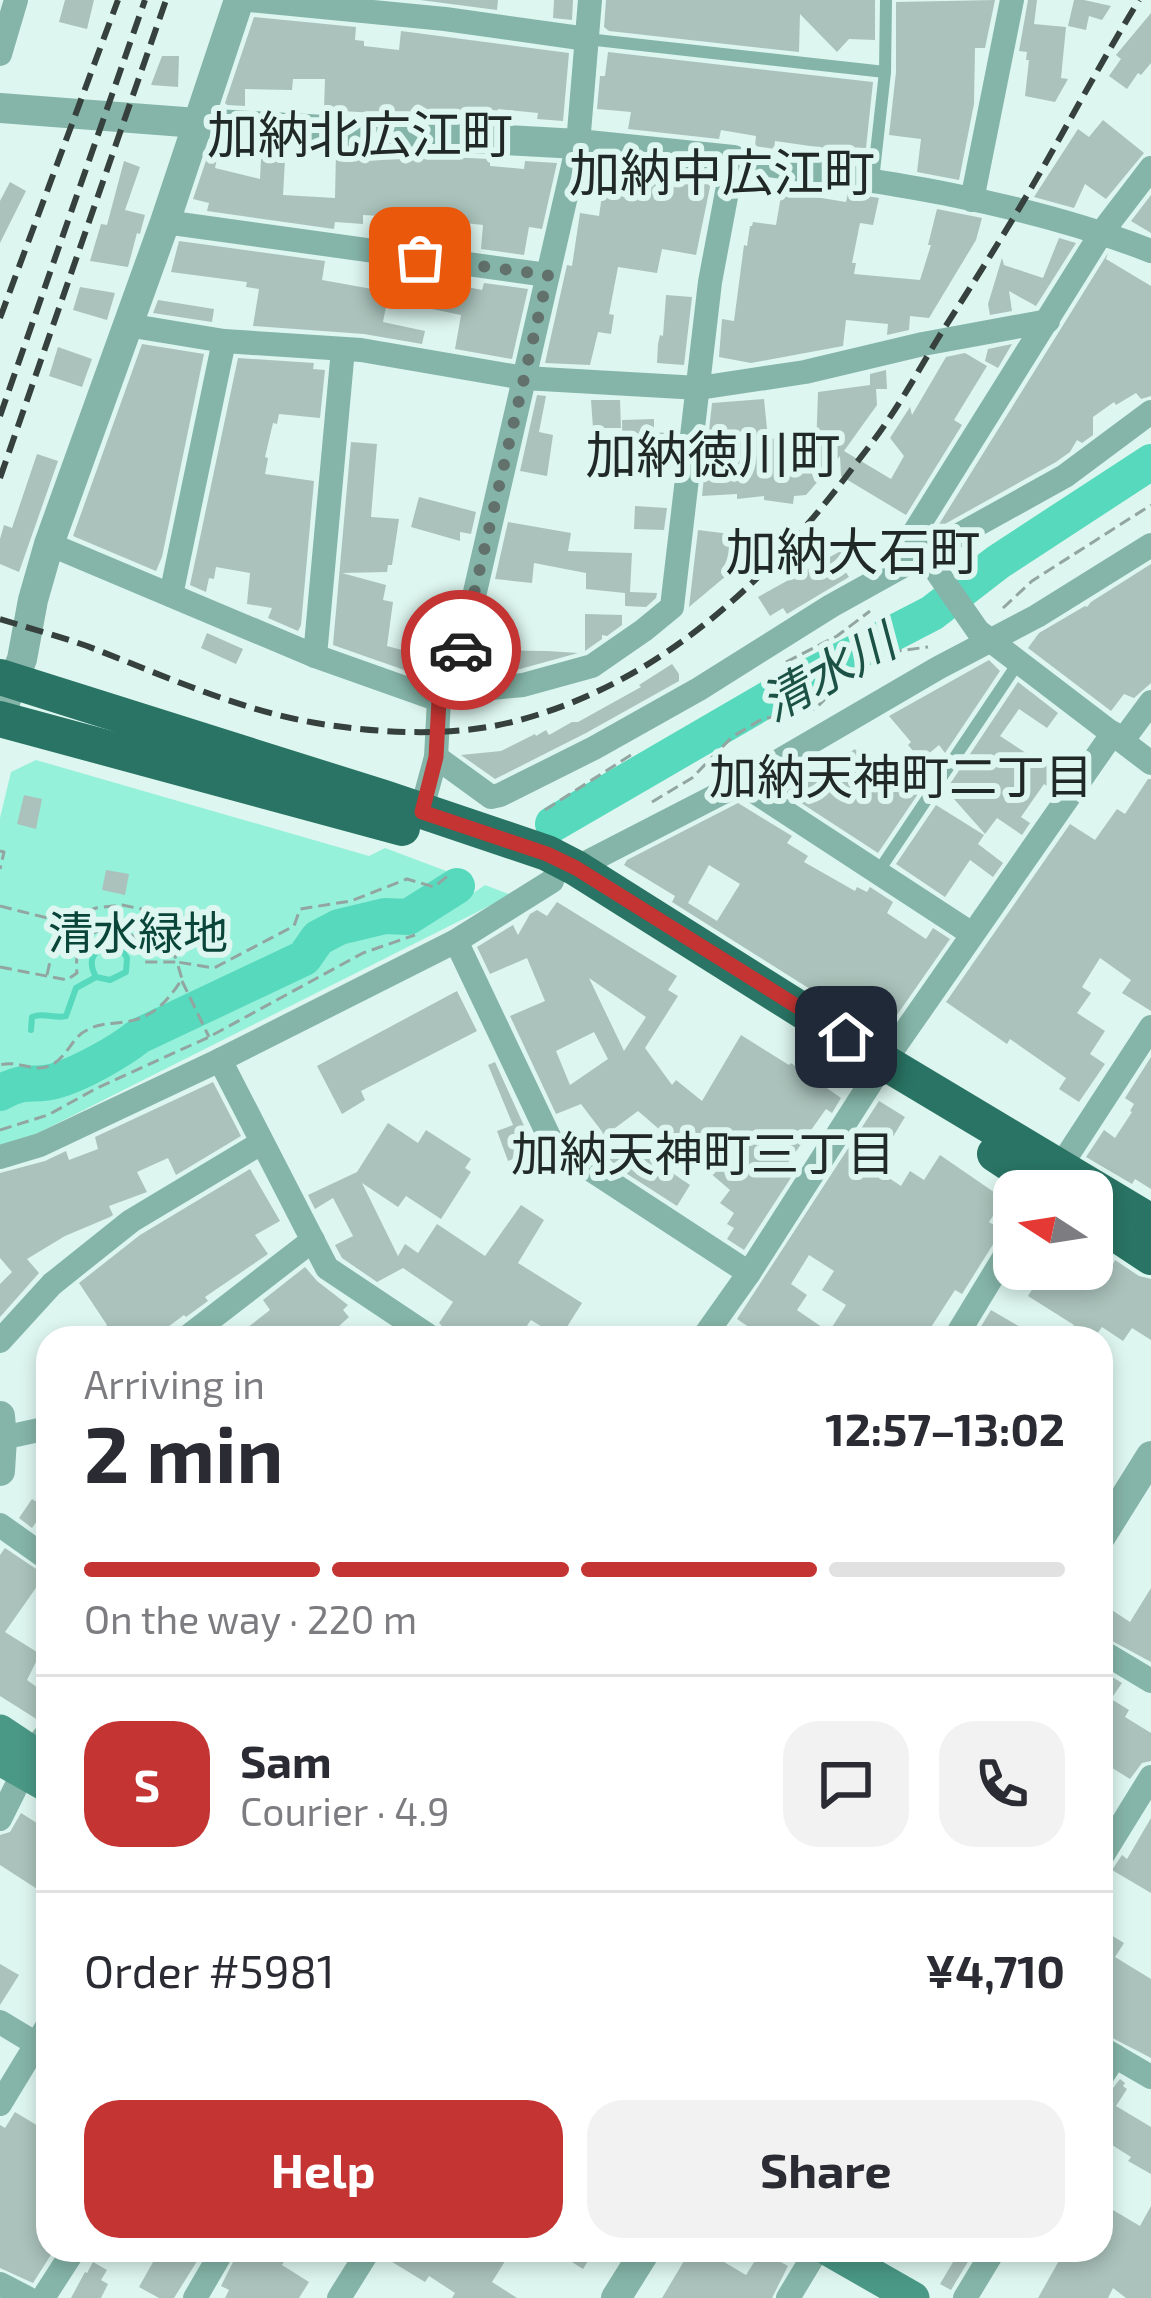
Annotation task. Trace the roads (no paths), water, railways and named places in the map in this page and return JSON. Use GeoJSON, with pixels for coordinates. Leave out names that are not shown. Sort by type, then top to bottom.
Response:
{"type":"FeatureCollection","features":[{"type":"Feature","properties":{"kind":"highway"},"geometry":{"type":"LineString","coordinates":[[3,698],[422,812],[547,854],[564,874]]}},
{"type":"Feature","properties":{"kind":"highway"},"geometry":{"type":"LineString","coordinates":[[3,698],[58,733],[510,863],[564,874],[770,988],[879,1069],[1029,1170]]}},
{"type":"Feature","properties":{"kind":"highway"},"geometry":{"type":"LineString","coordinates":[[1113,1208],[1151,1222]]}},
{"type":"Feature","properties":{"kind":"highway"},"geometry":{"type":"LineString","coordinates":[[1113,1232],[1151,1257]]}},
{"type":"Feature","properties":{"kind":"main road"},"geometry":{"type":"LineString","coordinates":[[0,1731],[33,1761]]}},
{"type":"Feature","properties":{"kind":"main road"},"geometry":{"type":"LineString","coordinates":[[849,2262],[913,2298]]}},
{"type":"Feature","properties":{"kind":"street"},"geometry":{"type":"LineString","coordinates":[[0,54],[16,0]]}},
{"type":"Feature","properties":{"kind":"street"},"geometry":{"type":"LineString","coordinates":[[3,698],[22,659],[49,544],[165,223],[238,0]]}},
{"type":"Feature","properties":{"kind":"street"},"geometry":{"type":"LineString","coordinates":[[250,0],[446,9],[587,39]]}},
{"type":"Feature","properties":{"kind":"street"},"geometry":{"type":"LineString","coordinates":[[422,812],[445,696],[578,144],[590,0]]}},
{"type":"Feature","properties":{"kind":"street"},"geometry":{"type":"LineString","coordinates":[[972,200],[1012,0]]}},
{"type":"Feature","properties":{"kind":"street"},"geometry":{"type":"LineString","coordinates":[[0,108],[578,144],[733,160],[972,200],[1102,232],[1151,251]]}},
{"type":"Feature","properties":{"kind":"street"},"geometry":{"type":"LineString","coordinates":[[49,544],[315,656],[445,696],[523,685],[592,666],[672,607],[710,282],[733,160]]}},
{"type":"Feature","properties":{"kind":"street"},"geometry":{"type":"LineString","coordinates":[[1151,168],[1102,232],[912,536],[977,628],[1151,763]]}},
{"type":"Feature","properties":{"kind":"street"},"geometry":{"type":"LineString","coordinates":[[165,223],[548,275]]}},
{"type":"Feature","properties":{"kind":"street"},"geometry":{"type":"LineString","coordinates":[[127,325],[224,341],[343,349],[524,378],[699,388],[805,372],[1048,320]]}},
{"type":"Feature","properties":{"kind":"street"},"geometry":{"type":"LineString","coordinates":[[171,595],[224,341]]}},
{"type":"Feature","properties":{"kind":"street"},"geometry":{"type":"LineString","coordinates":[[315,656],[343,349]]}},
{"type":"Feature","properties":{"kind":"street"},"geometry":{"type":"LineString","coordinates":[[436,757],[491,797],[500,795],[594,748],[831,606],[1066,476],[1151,412]]}},
{"type":"Feature","properties":{"kind":"street"},"geometry":{"type":"LineString","coordinates":[[0,1157],[40,1145],[214,1049],[456,941],[564,874],[741,783],[977,628],[1054,606],[1151,545]]}},
{"type":"Feature","properties":{"kind":"street"},"geometry":{"type":"LineString","coordinates":[[711,1326],[972,934],[1118,737],[1151,702]]}},
{"type":"Feature","properties":{"kind":"street"},"geometry":{"type":"LineString","coordinates":[[741,783],[972,934]]}},
{"type":"Feature","properties":{"kind":"street"},"geometry":{"type":"LineString","coordinates":[[456,941],[553,1145],[749,1273]]}},
{"type":"Feature","properties":{"kind":"street"},"geometry":{"type":"LineString","coordinates":[[1059,1170],[1151,1027]]}},
{"type":"Feature","properties":{"kind":"street"},"geometry":{"type":"LineString","coordinates":[[214,1049],[327,1268],[414,1326]]}},
{"type":"Feature","properties":{"kind":"street"},"geometry":{"type":"LineString","coordinates":[[0,1341],[52,1284],[131,1221],[261,1143]]}},
{"type":"Feature","properties":{"kind":"street"},"geometry":{"type":"LineString","coordinates":[[202,1326],[313,1240]]}},
{"type":"Feature","properties":{"kind":"street"},"geometry":{"type":"LineString","coordinates":[[962,1326],[993,1276]]}},
{"type":"Feature","properties":{"kind":"street"},"geometry":{"type":"LineString","coordinates":[[0,1471],[1,1427],[36,1428]]}},
{"type":"Feature","properties":{"kind":"street"},"geometry":{"type":"LineString","coordinates":[[1113,1517],[1151,1456]]}},
{"type":"Feature","properties":{"kind":"street"},"geometry":{"type":"LineString","coordinates":[[0,1525],[36,1550]]}},
{"type":"Feature","properties":{"kind":"street"},"geometry":{"type":"LineString","coordinates":[[1113,1658],[1151,1682]]}},
{"type":"Feature","properties":{"kind":"street"},"geometry":{"type":"LineString","coordinates":[[0,1819],[33,1761]]}},
{"type":"Feature","properties":{"kind":"street"},"geometry":{"type":"LineString","coordinates":[[1113,1839],[1151,1777]]}},
{"type":"Feature","properties":{"kind":"street"},"geometry":{"type":"LineString","coordinates":[[0,2022],[36,2037]]}},
{"type":"Feature","properties":{"kind":"street"},"geometry":{"type":"LineString","coordinates":[[0,2104],[36,2052]]}},
{"type":"Feature","properties":{"kind":"street"},"geometry":{"type":"LineString","coordinates":[[1113,2063],[1151,2077]]}},
{"type":"Feature","properties":{"kind":"street"},"geometry":{"type":"LineString","coordinates":[[43,2298],[66,2262]]}},
{"type":"Feature","properties":{"kind":"street"},"geometry":{"type":"LineString","coordinates":[[195,2298],[216,2262]]}},
{"type":"Feature","properties":{"kind":"street"},"geometry":{"type":"LineString","coordinates":[[339,2298],[362,2262]]}},
{"type":"Feature","properties":{"kind":"street"},"geometry":{"type":"LineString","coordinates":[[616,2298],[638,2262]]}},
{"type":"Feature","properties":{"kind":"street"},"geometry":{"type":"LineString","coordinates":[[788,2298],[819,2262]]}},
{"type":"Feature","properties":{"kind":"street"},"geometry":{"type":"LineString","coordinates":[[964,2298],[986,2262]]}},
{"type":"Feature","properties":{"kind":"street"},"geometry":{"type":"LineString","coordinates":[[0,2284],[27,2298]]}},
{"type":"Feature","properties":{"kind":"lane"},"geometry":{"type":"LineString","coordinates":[[873,180],[885,72],[886,0]]}},
{"type":"Feature","properties":{"kind":"lane"},"geometry":{"type":"LineString","coordinates":[[587,39],[885,72]]}},
{"type":"Feature","properties":{"kind":"lane"},"geometry":{"type":"LineString","coordinates":[[878,872],[1018,663]]}},
{"type":"Feature","properties":{"kind":"waterway","name":"清水川"},"geometry":{"type":"LineString","coordinates":[[553,824],[787,688],[932,613],[998,562],[1151,462]]}},
{"type":"Feature","properties":{"kind":"waterway","name":"清水川"},"geometry":{"type":"LineString","coordinates":[[0,1093],[76,1073],[139,1036],[304,958],[318,938],[339,927],[385,916],[408,917],[457,886]]}},
{"type":"Feature","properties":{"kind":"waterway"},"geometry":{"type":"LineString","coordinates":[[31,1030],[32,1017],[66,1016],[76,988],[96,977],[95,953],[108,944],[120,947],[127,958],[126,972],[110,980],[96,977]]}},
{"type":"Feature","properties":{"kind":"railway"},"geometry":{"type":"LineString","coordinates":[[0,318],[118,0]]}},
{"type":"Feature","properties":{"kind":"railway"},"geometry":{"type":"LineString","coordinates":[[0,416],[145,0]]}},
{"type":"Feature","properties":{"kind":"railway"},"geometry":{"type":"LineString","coordinates":[[0,478],[166,0]]}},
{"type":"Feature","properties":{"kind":"railway"},"geometry":{"type":"LineString","coordinates":[[0,619],[240,704],[358,729],[427,732],[495,726],[566,705],[614,683],[658,658],[740,594],[845,478],[895,409],[998,243],[1139,0]]}},
{"type":"Feature","properties":{"kind":"district","name":"加納北広江町"},"geometry":{"type":"Point","coordinates":[360,132]}},
{"type":"Feature","properties":{"kind":"district","name":"加納中広江町"},"geometry":{"type":"Point","coordinates":[722,170]}},
{"type":"Feature","properties":{"kind":"district","name":"加納徳川町"},"geometry":{"type":"Point","coordinates":[713,452]}},
{"type":"Feature","properties":{"kind":"district","name":"加納大石町"},"geometry":{"type":"Point","coordinates":[853,549]}},
{"type":"Feature","properties":{"kind":"district","name":"加納天神町二丁目"},"geometry":{"type":"Point","coordinates":[901,775]}},
{"type":"Feature","properties":{"kind":"district","name":"加納天神町三丁目"},"geometry":{"type":"Point","coordinates":[703,1152]}},
{"type":"Feature","properties":{"kind":"park label","name":"清水緑地"},"geometry":{"type":"Point","coordinates":[138,931]}}]}
